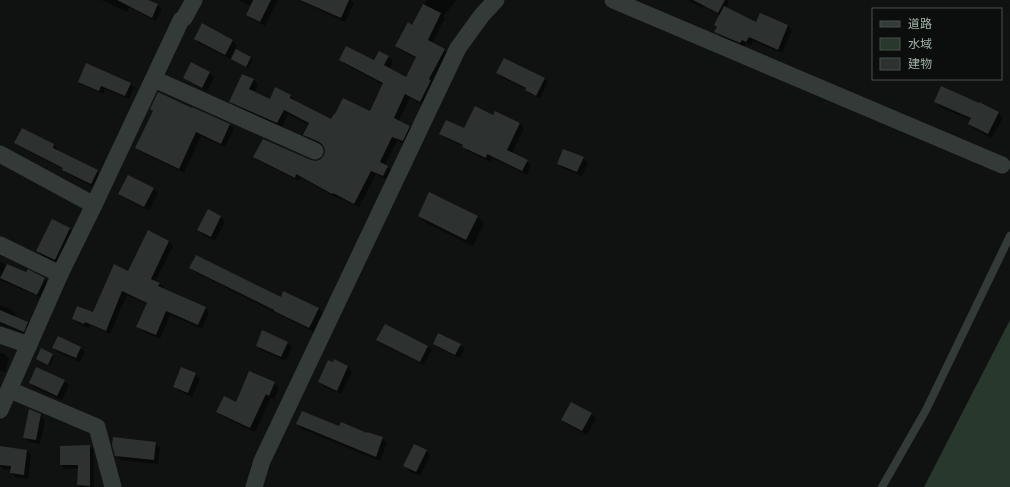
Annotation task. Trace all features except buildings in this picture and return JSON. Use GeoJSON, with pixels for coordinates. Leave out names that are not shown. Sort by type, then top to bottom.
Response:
{"type":"FeatureCollection","features":[{"type":"Feature","properties":{"kind":"street"},"geometry":{"type":"LineString","coordinates":[[0,410],[60,274],[181,20],[184,18],[194,0]]}},
{"type":"Feature","properties":{"kind":"street"},"geometry":{"type":"LineString","coordinates":[[254,487],[262,461],[458,48],[482,15],[496,0]]}},
{"type":"Feature","properties":{"kind":"street"},"geometry":{"type":"LineString","coordinates":[[613,0],[1002,165]]}},
{"type":"Feature","properties":{"kind":"street"},"geometry":{"type":"LineString","coordinates":[[154,79],[315,151]]}},
{"type":"Feature","properties":{"kind":"street"},"geometry":{"type":"LineString","coordinates":[[0,154],[94,205]]}},
{"type":"Feature","properties":{"kind":"street"},"geometry":{"type":"LineString","coordinates":[[0,245],[60,274]]}},
{"type":"Feature","properties":{"kind":"street"},"geometry":{"type":"LineString","coordinates":[[0,335],[29,345]]}},
{"type":"Feature","properties":{"kind":"street"},"geometry":{"type":"LineString","coordinates":[[10,390],[97,427],[113,487]]}},
{"type":"Feature","properties":{"kind":"lane"},"geometry":{"type":"LineString","coordinates":[[882,487],[926,410],[1010,236]]}},
{"type":"Feature","properties":{"kind":"water"},"geometry":{"type":"Polygon","coordinates":[[[1010,320],[1010,487],[924,487],[1010,320]]]}}]}
